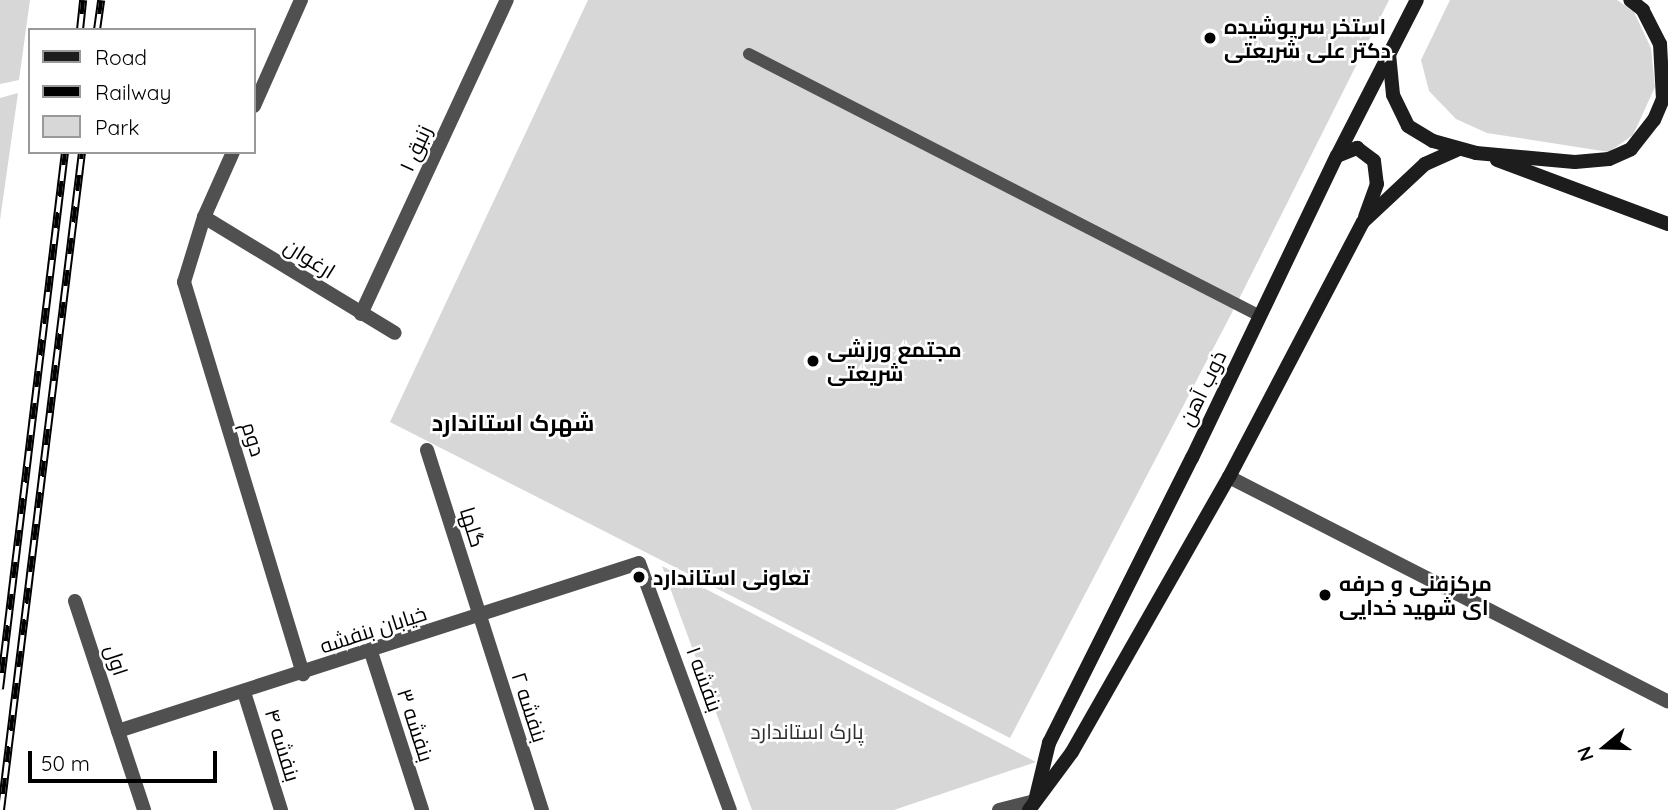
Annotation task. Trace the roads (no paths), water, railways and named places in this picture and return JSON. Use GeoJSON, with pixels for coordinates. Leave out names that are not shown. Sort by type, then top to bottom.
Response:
{"type":"FeatureCollection","features":[{"type":"Feature","properties":{"kind":"main road","name":"ذوب آهن"},"geometry":{"type":"LineString","coordinates":[[1033,803],[1049,743],[1337,156],[1417,0]]}},
{"type":"Feature","properties":{"kind":"main road"},"geometry":{"type":"LineString","coordinates":[[1630,0],[1640,5],[1668,37]]}},
{"type":"Feature","properties":{"kind":"main road"},"geometry":{"type":"LineString","coordinates":[[1389,53],[1393,95],[1408,126],[1458,150],[1476,153],[1575,162],[1609,159],[1631,149],[1654,120],[1662,99],[1660,44],[1640,5]]}},
{"type":"Feature","properties":{"kind":"main road"},"geometry":{"type":"LineString","coordinates":[[1033,803],[1072,752],[1229,477],[1363,222],[1377,184],[1374,161],[1357,148],[1337,156]]}},
{"type":"Feature","properties":{"kind":"main road"},"geometry":{"type":"LineString","coordinates":[[1363,222],[1425,164],[1458,150]]}},
{"type":"Feature","properties":{"kind":"main road"},"geometry":{"type":"LineString","coordinates":[[1476,153],[1668,224]]}},
{"type":"Feature","properties":{"kind":"street"},"geometry":{"type":"LineString","coordinates":[[256,101],[301,0]]}},
{"type":"Feature","properties":{"kind":"street","name":"زنبق ۱"},"geometry":{"type":"LineString","coordinates":[[361,314],[507,0]]}},
{"type":"Feature","properties":{"kind":"street","name":"دوم"},"geometry":{"type":"LineString","coordinates":[[232,154],[204,217],[184,282],[303,674]]}},
{"type":"Feature","properties":{"kind":"street","name":"ارغوان"},"geometry":{"type":"LineString","coordinates":[[204,217],[395,333]]}},
{"type":"Feature","properties":{"kind":"street","name":"گلها"},"geometry":{"type":"LineString","coordinates":[[427,450],[479,616]]}},
{"type":"Feature","properties":{"kind":"street"},"geometry":{"type":"LineString","coordinates":[[1229,477],[1668,702]]}},
{"type":"Feature","properties":{"kind":"street","name":"خیابان بنفشه"},"geometry":{"type":"LineString","coordinates":[[118,731],[303,674],[639,563]]}},
{"type":"Feature","properties":{"kind":"street","name":"بنفشه ۱"},"geometry":{"type":"LineString","coordinates":[[639,563],[730,810]]}},
{"type":"Feature","properties":{"kind":"street","name":"اول"},"geometry":{"type":"LineString","coordinates":[[75,601],[144,810]]}},
{"type":"Feature","properties":{"kind":"street","name":"بنفشه ۲"},"geometry":{"type":"LineString","coordinates":[[479,616],[542,810]]}},
{"type":"Feature","properties":{"kind":"street","name":"بنفشه ۳"},"geometry":{"type":"LineString","coordinates":[[371,652],[422,810]]}},
{"type":"Feature","properties":{"kind":"street","name":"بنفشه ۴"},"geometry":{"type":"LineString","coordinates":[[244,692],[281,810]]}},
{"type":"Feature","properties":{"kind":"street"},"geometry":{"type":"LineString","coordinates":[[999,810],[1033,803]]}},
{"type":"Feature","properties":{"kind":"lane"},"geometry":{"type":"LineString","coordinates":[[749,54],[1260,316]]}},
{"type":"Feature","properties":{"kind":"railway"},"geometry":{"type":"LineString","coordinates":[[80,28],[83,0]]}},
{"type":"Feature","properties":{"kind":"railway"},"geometry":{"type":"LineString","coordinates":[[97,28],[101,0]]}},
{"type":"Feature","properties":{"kind":"railway"},"geometry":{"type":"LineString","coordinates":[[0,689],[65,154]]}},
{"type":"Feature","properties":{"kind":"railway"},"geometry":{"type":"LineString","coordinates":[[1,810],[82,154]]}},
{"type":"Feature","properties":{"kind":"place","name":"استخر سرپوشیده دکتر علی شریعتی"},"geometry":{"type":"Point","coordinates":[1210,38]}},
{"type":"Feature","properties":{"kind":"place","name":"مجتمع ورزشی شریعتی"},"geometry":{"type":"Point","coordinates":[813,361]}},
{"type":"Feature","properties":{"kind":"place","name":"تعاونی استاندارد"},"geometry":{"type":"Point","coordinates":[639,577]}},
{"type":"Feature","properties":{"kind":"place","name":"مرکزفنی و حرفه ای شهید خدایی"},"geometry":{"type":"Point","coordinates":[1325,595]}},
{"type":"Feature","properties":{"kind":"district","name":"شهرک استاندارد"},"geometry":{"type":"Point","coordinates":[513,423]}},
{"type":"Feature","properties":{"kind":"park label","name":"پارک استاندارد"},"geometry":{"type":"Point","coordinates":[807,731]}}]}
